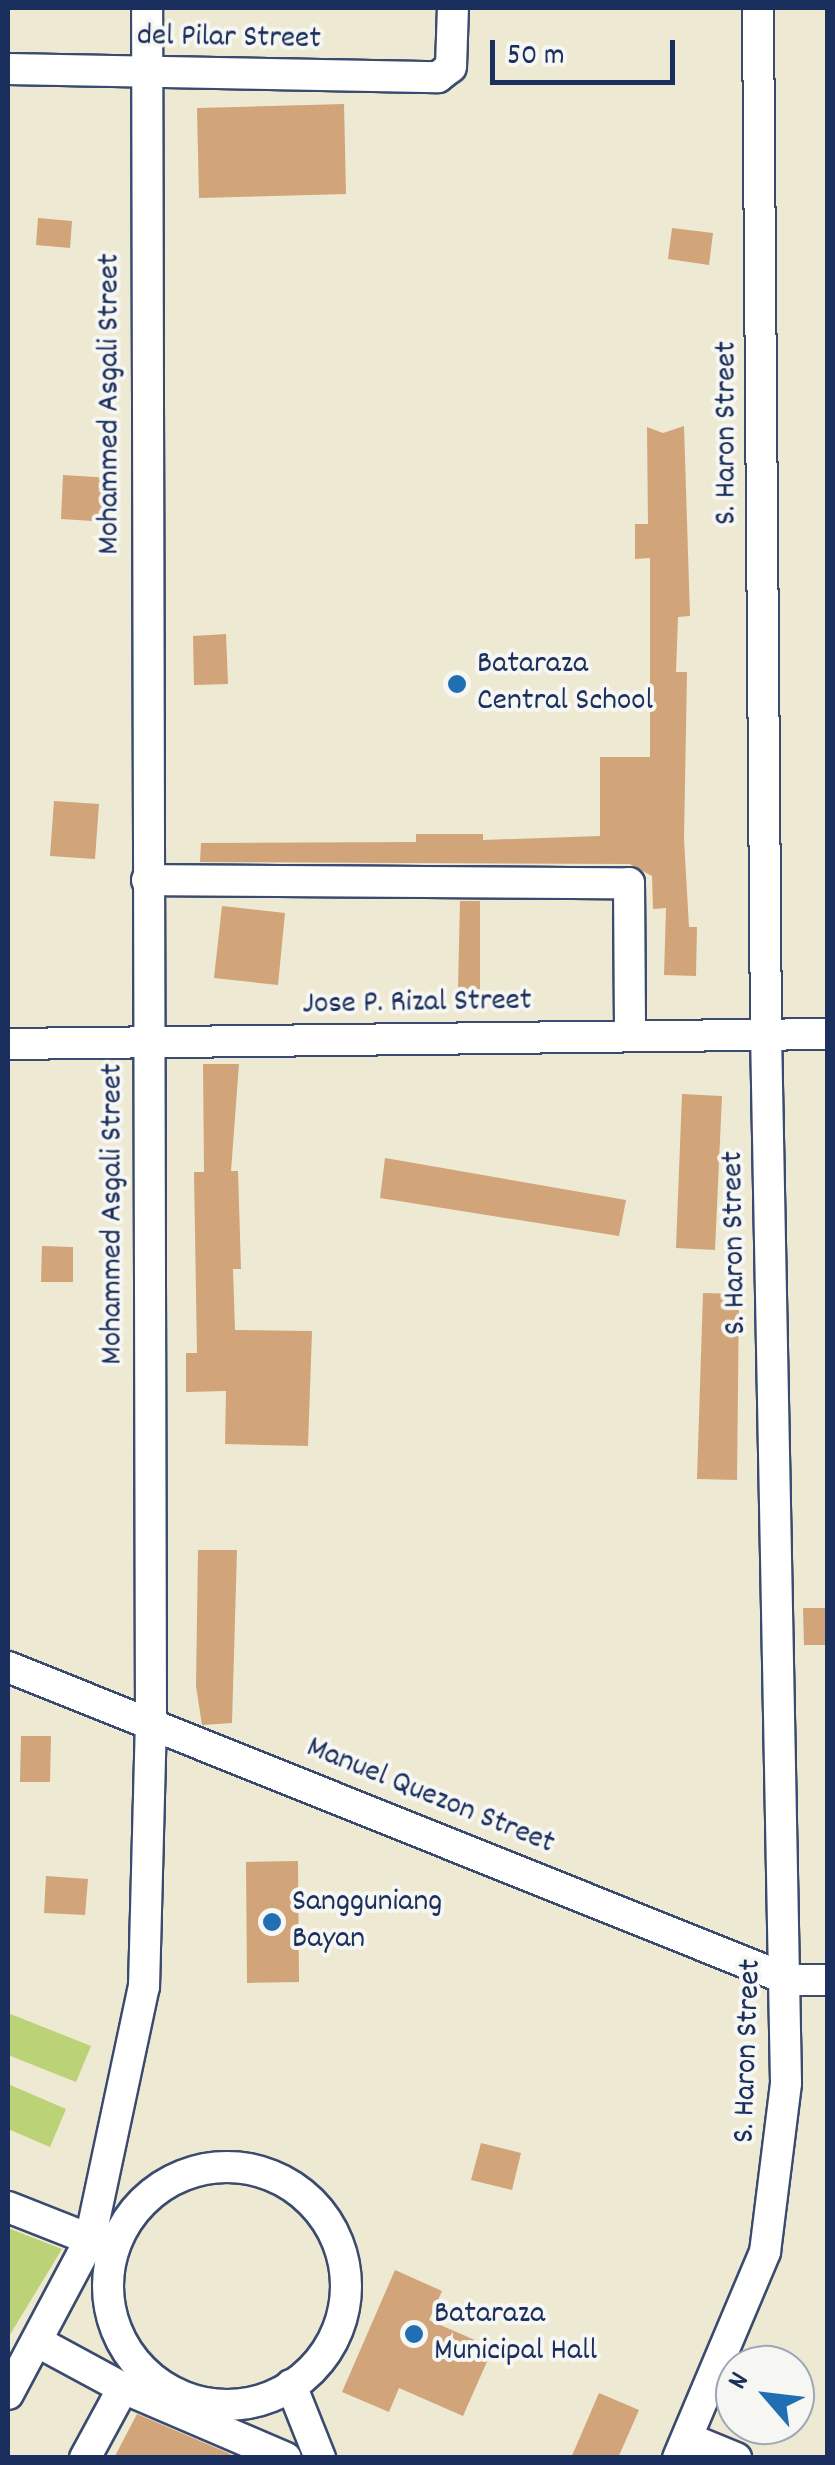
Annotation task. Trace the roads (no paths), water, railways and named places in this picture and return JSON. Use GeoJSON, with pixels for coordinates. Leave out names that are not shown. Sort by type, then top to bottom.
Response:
{"type":"FeatureCollection","features":[{"type":"Feature","properties":{"kind":"street","name":"Mohammed Asgali Street"},"geometry":{"type":"LineString","coordinates":[[8,2394],[102,2244],[144,1986],[150,1723],[147,8]]}},
{"type":"Feature","properties":{"kind":"street","name":"del Pilar Street"},"geometry":{"type":"LineString","coordinates":[[8,70],[449,72],[453,8]]}},
{"type":"Feature","properties":{"kind":"street","name":"S. Haron Street"},"geometry":{"type":"LineString","coordinates":[[684,2448],[748,2303],[774,2212],[789,1980],[766,1034],[758,8]]}},
{"type":"Feature","properties":{"kind":"street"},"geometry":{"type":"LineString","coordinates":[[147,880],[629,883],[630,1036]]}},
{"type":"Feature","properties":{"kind":"street","name":"Jose P. Rizal Street"},"geometry":{"type":"LineString","coordinates":[[8,1044],[828,1034]]}},
{"type":"Feature","properties":{"kind":"street","name":"Manuel Quezon Street"},"geometry":{"type":"LineString","coordinates":[[8,1668],[789,1980],[828,1980]]}},
{"type":"Feature","properties":{"kind":"street"},"geometry":{"type":"LineString","coordinates":[[236,2166],[297,2188],[327,2220],[346,2282],[330,2344],[291,2386],[264,2399],[220,2405],[157,2383],[116,2330],[102,2244],[139,2206],[194,2171],[236,2166]]}},
{"type":"Feature","properties":{"kind":"street"},"geometry":{"type":"LineString","coordinates":[[8,2206],[102,2244]]}},
{"type":"Feature","properties":{"kind":"street"},"geometry":{"type":"LineString","coordinates":[[38,2342],[123,2388],[286,2458]]}},
{"type":"Feature","properties":{"kind":"street"},"geometry":{"type":"LineString","coordinates":[[291,2386],[320,2458]]}},
{"type":"Feature","properties":{"kind":"street"},"geometry":{"type":"LineString","coordinates":[[84,2458],[123,2388]]}},
{"type":"Feature","properties":{"kind":"street"},"geometry":{"type":"LineString","coordinates":[[684,2448],[736,2458]]}},
{"type":"Feature","properties":{"kind":"place","name":"Bataraza Central School"},"geometry":{"type":"Point","coordinates":[457,684]}},
{"type":"Feature","properties":{"kind":"place","name":"Sangguniang Bayan"},"geometry":{"type":"Point","coordinates":[272,1922]}},
{"type":"Feature","properties":{"kind":"place","name":"Bataraza Municipal Hall"},"geometry":{"type":"Point","coordinates":[414,2334]}}]}
